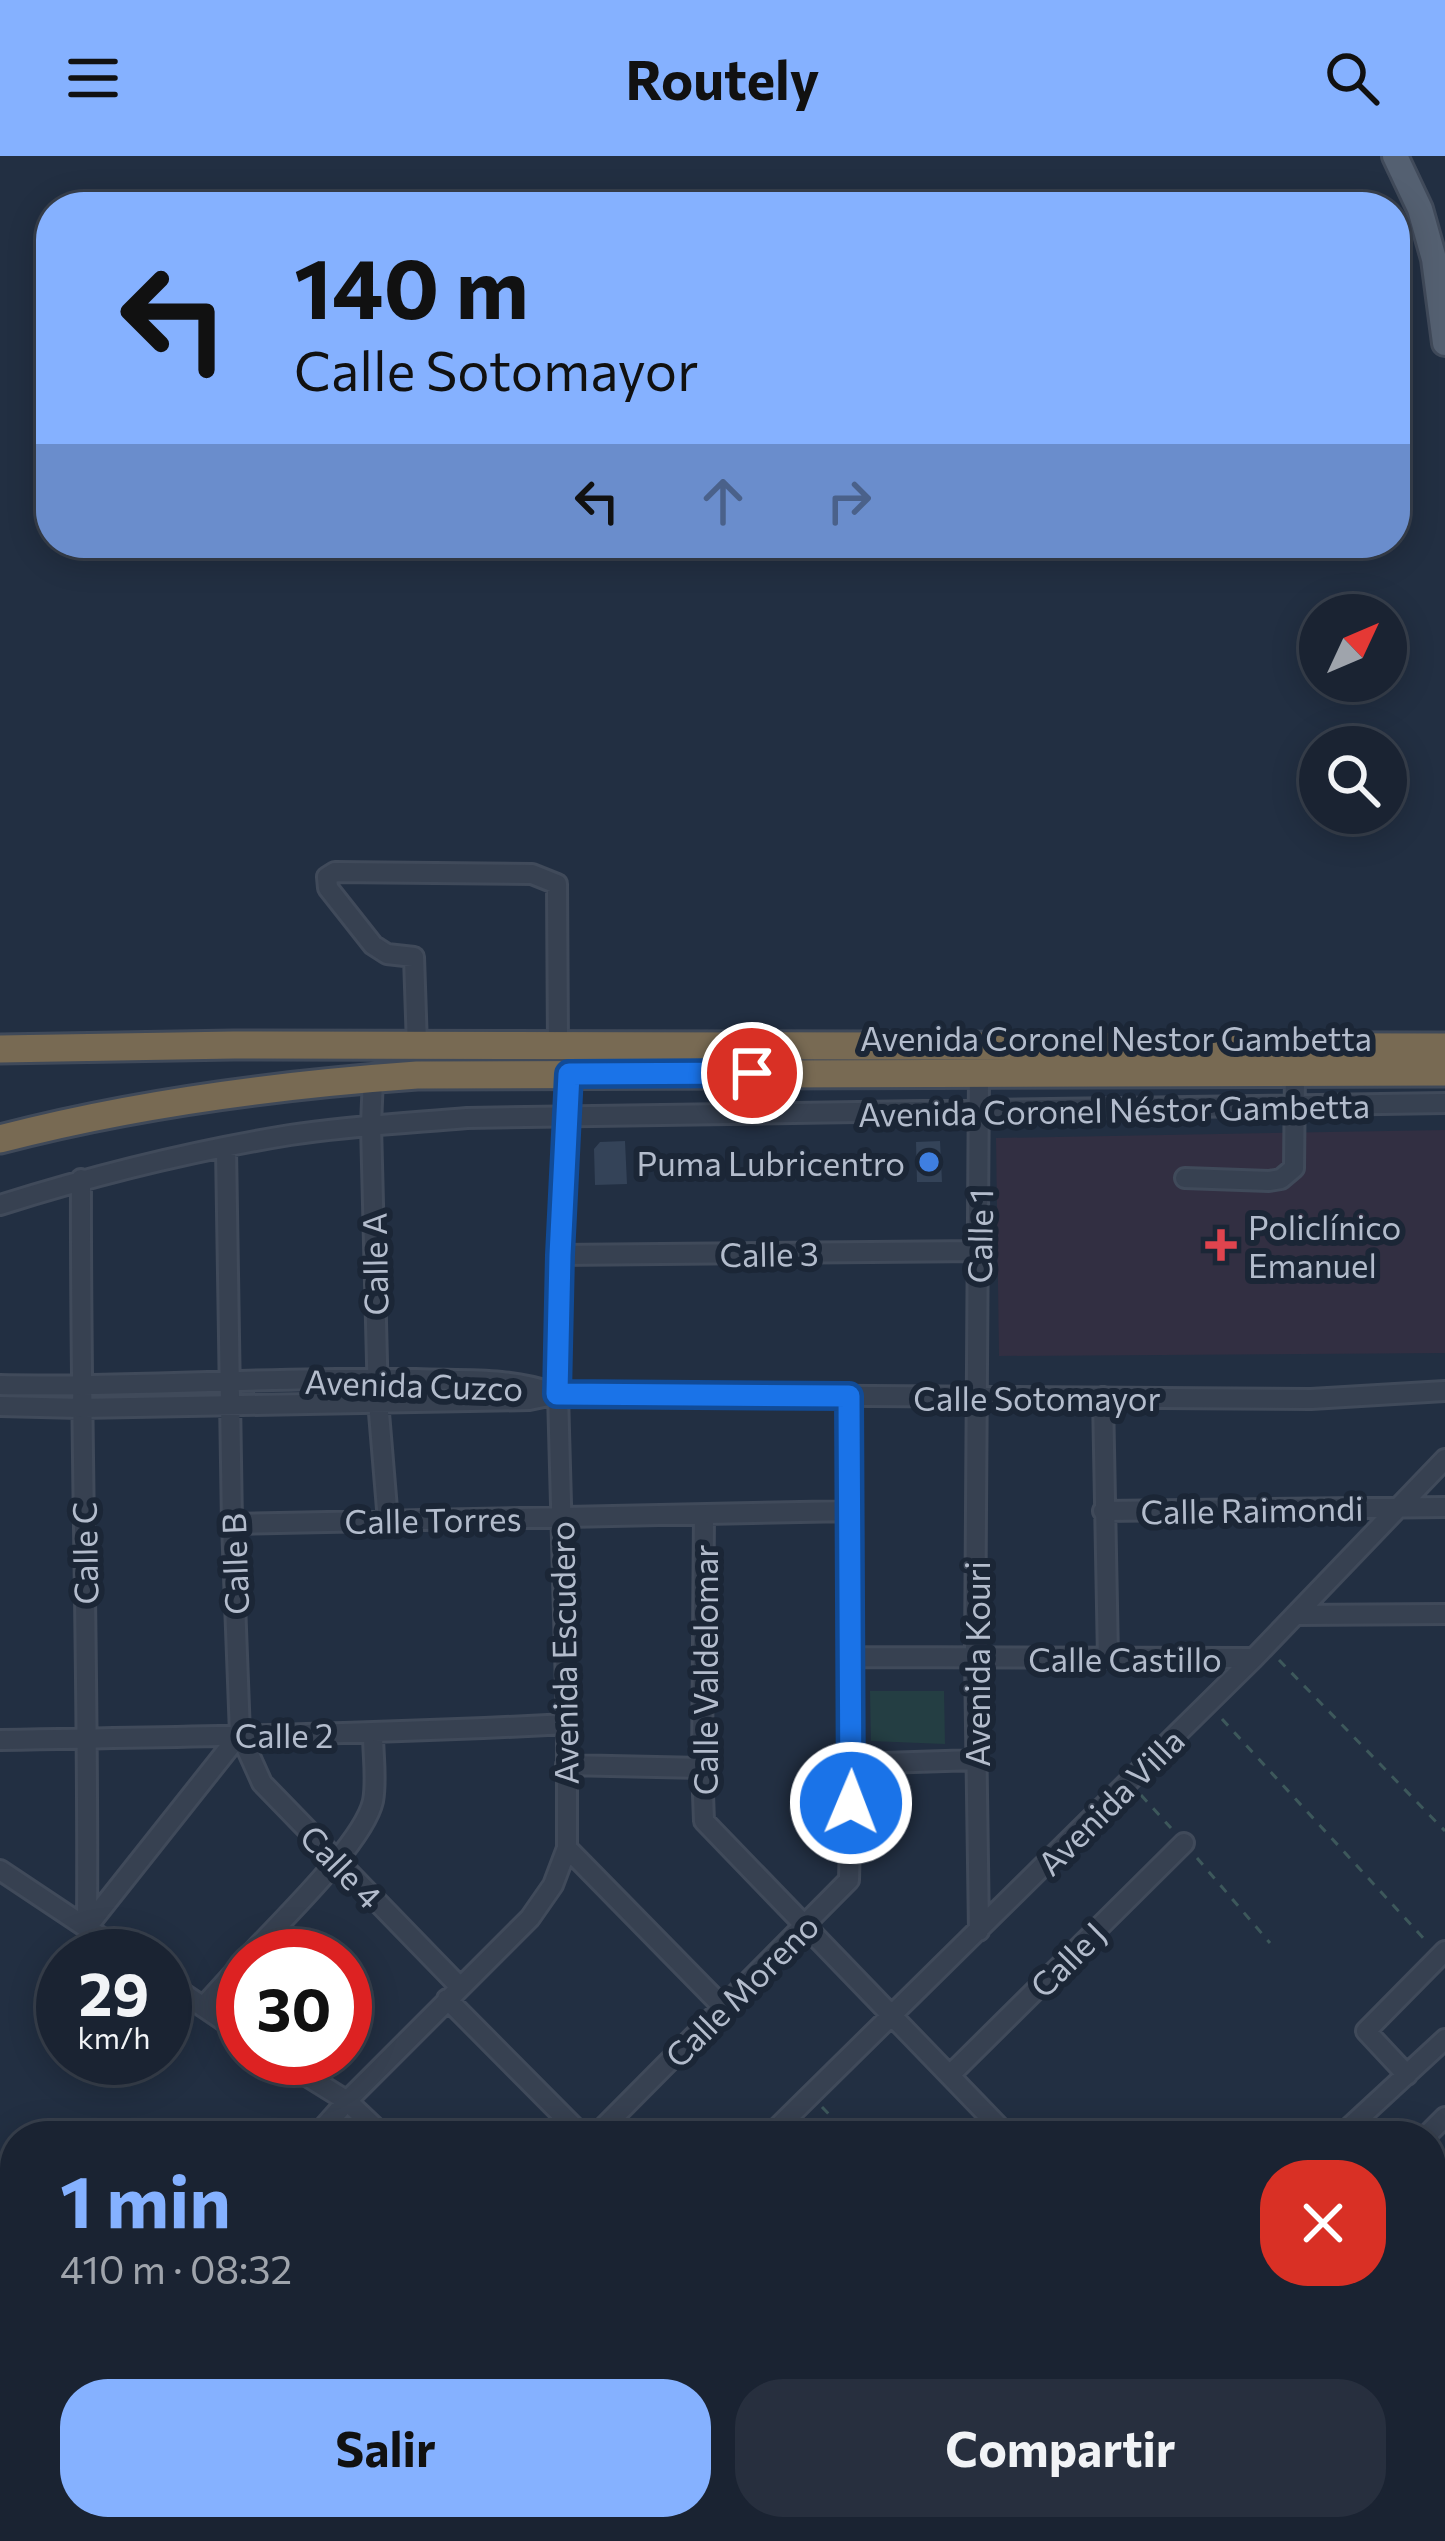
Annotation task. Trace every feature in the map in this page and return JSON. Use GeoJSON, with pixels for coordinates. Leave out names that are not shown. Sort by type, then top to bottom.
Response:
{"type":"FeatureCollection","features":[{"type":"Feature","properties":{"kind":"highway","name":"Avenida Coronel Nestor Gambetta"},"geometry":{"type":"LineString","coordinates":[[0,1049],[234,1045],[1445,1047]]}},
{"type":"Feature","properties":{"kind":"highway","name":"Avenida Coronel Nestor Gambetta"},"geometry":{"type":"LineString","coordinates":[[0,1138],[162,1104],[417,1075],[1445,1072]]}},
{"type":"Feature","properties":{"kind":"main road"},"geometry":{"type":"LineString","coordinates":[[1395,156],[1420,209],[1435,259],[1445,343]]}},
{"type":"Feature","properties":{"kind":"street"},"geometry":{"type":"LineString","coordinates":[[416,1046],[414,957],[387,954],[373,945],[328,888],[327,878],[334,872],[532,874],[557,884],[558,1046]]}},
{"type":"Feature","properties":{"kind":"street"},"geometry":{"type":"LineString","coordinates":[[1185,1178],[1269,1181],[1289,1175],[1294,1168],[1295,1072]]}},
{"type":"Feature","properties":{"kind":"street","name":"Calle 1"},"geometry":{"type":"LineString","coordinates":[[977,1398],[980,1073]]}},
{"type":"Feature","properties":{"kind":"street","name":"Avenida Escudero"},"geometry":{"type":"LineString","coordinates":[[329,2121],[530,1918],[553,1885],[567,1848],[557,1394],[569,1074]]}},
{"type":"Feature","properties":{"kind":"street","name":"Calle A"},"geometry":{"type":"LineString","coordinates":[[373,1078],[377,1378],[388,1521]]}},
{"type":"Feature","properties":{"kind":"street","name":"Avenida Coronel Néstor Gambetta"},"geometry":{"type":"LineString","coordinates":[[0,1205],[81,1179],[290,1135],[467,1118],[1445,1103]]}},
{"type":"Feature","properties":{"kind":"street","name":"Calle B"},"geometry":{"type":"LineString","coordinates":[[226,1148],[240,1734]]}},
{"type":"Feature","properties":{"kind":"street","name":"Calle C"},"geometry":{"type":"LineString","coordinates":[[81,1179],[87,1927]]}},
{"type":"Feature","properties":{"kind":"street","name":"Calle 3"},"geometry":{"type":"LineString","coordinates":[[560,1255],[980,1251]]}},
{"type":"Feature","properties":{"kind":"street","name":"Avenida Cuzco"},"geometry":{"type":"LineString","coordinates":[[0,1385],[377,1378],[526,1383],[557,1394]]}},
{"type":"Feature","properties":{"kind":"street","name":"Calle Sotomayor"},"geometry":{"type":"LineString","coordinates":[[557,1394],[1311,1399],[1445,1390]]}},
{"type":"Feature","properties":{"kind":"street","name":"Avenida Cuzco"},"geometry":{"type":"LineString","coordinates":[[0,1406],[529,1400],[557,1394]]}},
{"type":"Feature","properties":{"kind":"street","name":"Calle Moreno"},"geometry":{"type":"LineString","coordinates":[[610,2121],[850,1880],[849,1396]]}},
{"type":"Feature","properties":{"kind":"street"},"geometry":{"type":"LineString","coordinates":[[1103,1397],[1108,1658]]}},
{"type":"Feature","properties":{"kind":"street","name":"Avenida Kouri"},"geometry":{"type":"LineString","coordinates":[[977,1398],[979,1930]]}},
{"type":"Feature","properties":{"kind":"street","name":"Avenida Villa"},"geometry":{"type":"LineString","coordinates":[[784,2121],[1130,1783],[1445,1459]]}},
{"type":"Feature","properties":{"kind":"street","name":"Calle Raimondi"},"geometry":{"type":"LineString","coordinates":[[1103,1511],[1445,1508]]}},
{"type":"Feature","properties":{"kind":"street","name":"Calle Torres"},"geometry":{"type":"LineString","coordinates":[[232,1523],[850,1511]]}},
{"type":"Feature","properties":{"kind":"street","name":"Calle Valdelomar"},"geometry":{"type":"LineString","coordinates":[[704,1515],[704,1821],[994,2121]]}},
{"type":"Feature","properties":{"kind":"street"},"geometry":{"type":"LineString","coordinates":[[1296,1615],[1445,1614]]}},
{"type":"Feature","properties":{"kind":"street","name":"Calle Castillo"},"geometry":{"type":"LineString","coordinates":[[851,1657],[1108,1658],[1260,1652]]}},
{"type":"Feature","properties":{"kind":"street","name":"Calle 2"},"geometry":{"type":"LineString","coordinates":[[0,1741],[373,1734],[567,1724]]}},
{"type":"Feature","properties":{"kind":"street"},"geometry":{"type":"LineString","coordinates":[[87,1927],[240,1734]]}},
{"type":"Feature","properties":{"kind":"street","name":"Calle 4"},"geometry":{"type":"LineString","coordinates":[[240,1734],[262,1783],[569,2121]]}},
{"type":"Feature","properties":{"kind":"street"},"geometry":{"type":"LineString","coordinates":[[274,1929],[337,1861],[368,1816],[374,1797],[373,1734]]}},
{"type":"Feature","properties":{"kind":"street"},"geometry":{"type":"LineString","coordinates":[[852,1764],[976,1760]]}},
{"type":"Feature","properties":{"kind":"street"},"geometry":{"type":"LineString","coordinates":[[566,1765],[702,1768]]}},
{"type":"Feature","properties":{"kind":"street","name":"Calle J"},"geometry":{"type":"LineString","coordinates":[[950,2075],[1184,1843]]}},
{"type":"Feature","properties":{"kind":"street"},"geometry":{"type":"LineString","coordinates":[[567,1848],[723,2007]]}},
{"type":"Feature","properties":{"kind":"street"},"geometry":{"type":"LineString","coordinates":[[0,1870],[90,1929]]}},
{"type":"Feature","properties":{"kind":"street"},"geometry":{"type":"LineString","coordinates":[[1407,2074],[1366,2031],[1443,1954]]}},
{"type":"Feature","properties":{"kind":"street"},"geometry":{"type":"LineString","coordinates":[[203,2007],[216,1993]]}},
{"type":"Feature","properties":{"kind":"street"},"geometry":{"type":"LineString","coordinates":[[192,1999],[216,2016]]}},
{"type":"Feature","properties":{"kind":"street"},"geometry":{"type":"LineString","coordinates":[[1356,2121],[1445,2039]]}},
{"type":"Feature","properties":{"kind":"street"},"geometry":{"type":"LineString","coordinates":[[321,2085],[368,2121]]}},
{"type":"Feature","properties":{"kind":"path"},"geometry":{"type":"LineString","coordinates":[[1260,1652],[1445,1831]]}},
{"type":"Feature","properties":{"kind":"path"},"geometry":{"type":"LineString","coordinates":[[1208,1704],[1443,1954]]}},
{"type":"Feature","properties":{"kind":"path"},"geometry":{"type":"LineString","coordinates":[[1130,1783],[1270,1943]]}},
{"type":"Feature","properties":{"kind":"path"},"geometry":{"type":"LineString","coordinates":[[811,2095],[836,2121]]}},
{"type":"Feature","properties":{"kind":"shaded area","name":"Policlínico Emanuel"},"geometry":{"type":"Polygon","coordinates":[[[1445,1130],[1445,1353],[999,1356],[996,1138],[1445,1130]]]}},
{"type":"Feature","properties":{"kind":"green space"},"geometry":{"type":"Polygon","coordinates":[[[870,1691],[944,1691],[945,1744],[871,1741],[870,1691]]]}},
{"type":"Feature","properties":{"kind":"building"},"geometry":{"type":"Polygon","coordinates":[[[625,1141],[627,1184],[595,1185],[594,1149],[600,1142],[625,1141]]]}},
{"type":"Feature","properties":{"kind":"building","name":"Puma Lubricentro"},"geometry":{"type":"Polygon","coordinates":[[[940,1141],[942,1182],[917,1182],[916,1142],[940,1141]]]}},
{"type":"Feature","properties":{"kind":"place","name":"Puma Lubricentro"},"geometry":{"type":"Point","coordinates":[929,1162]}},
{"type":"Feature","properties":{"kind":"place","name":"Policlínico Emanuel"},"geometry":{"type":"Point","coordinates":[1221,1245]}},
{"type":"Feature","properties":{"kind":"route"},"geometry":{"type":"LineString","coordinates":[[752,1073],[569,1074],[557,1394],[849,1396],[851,1803]]}}]}
